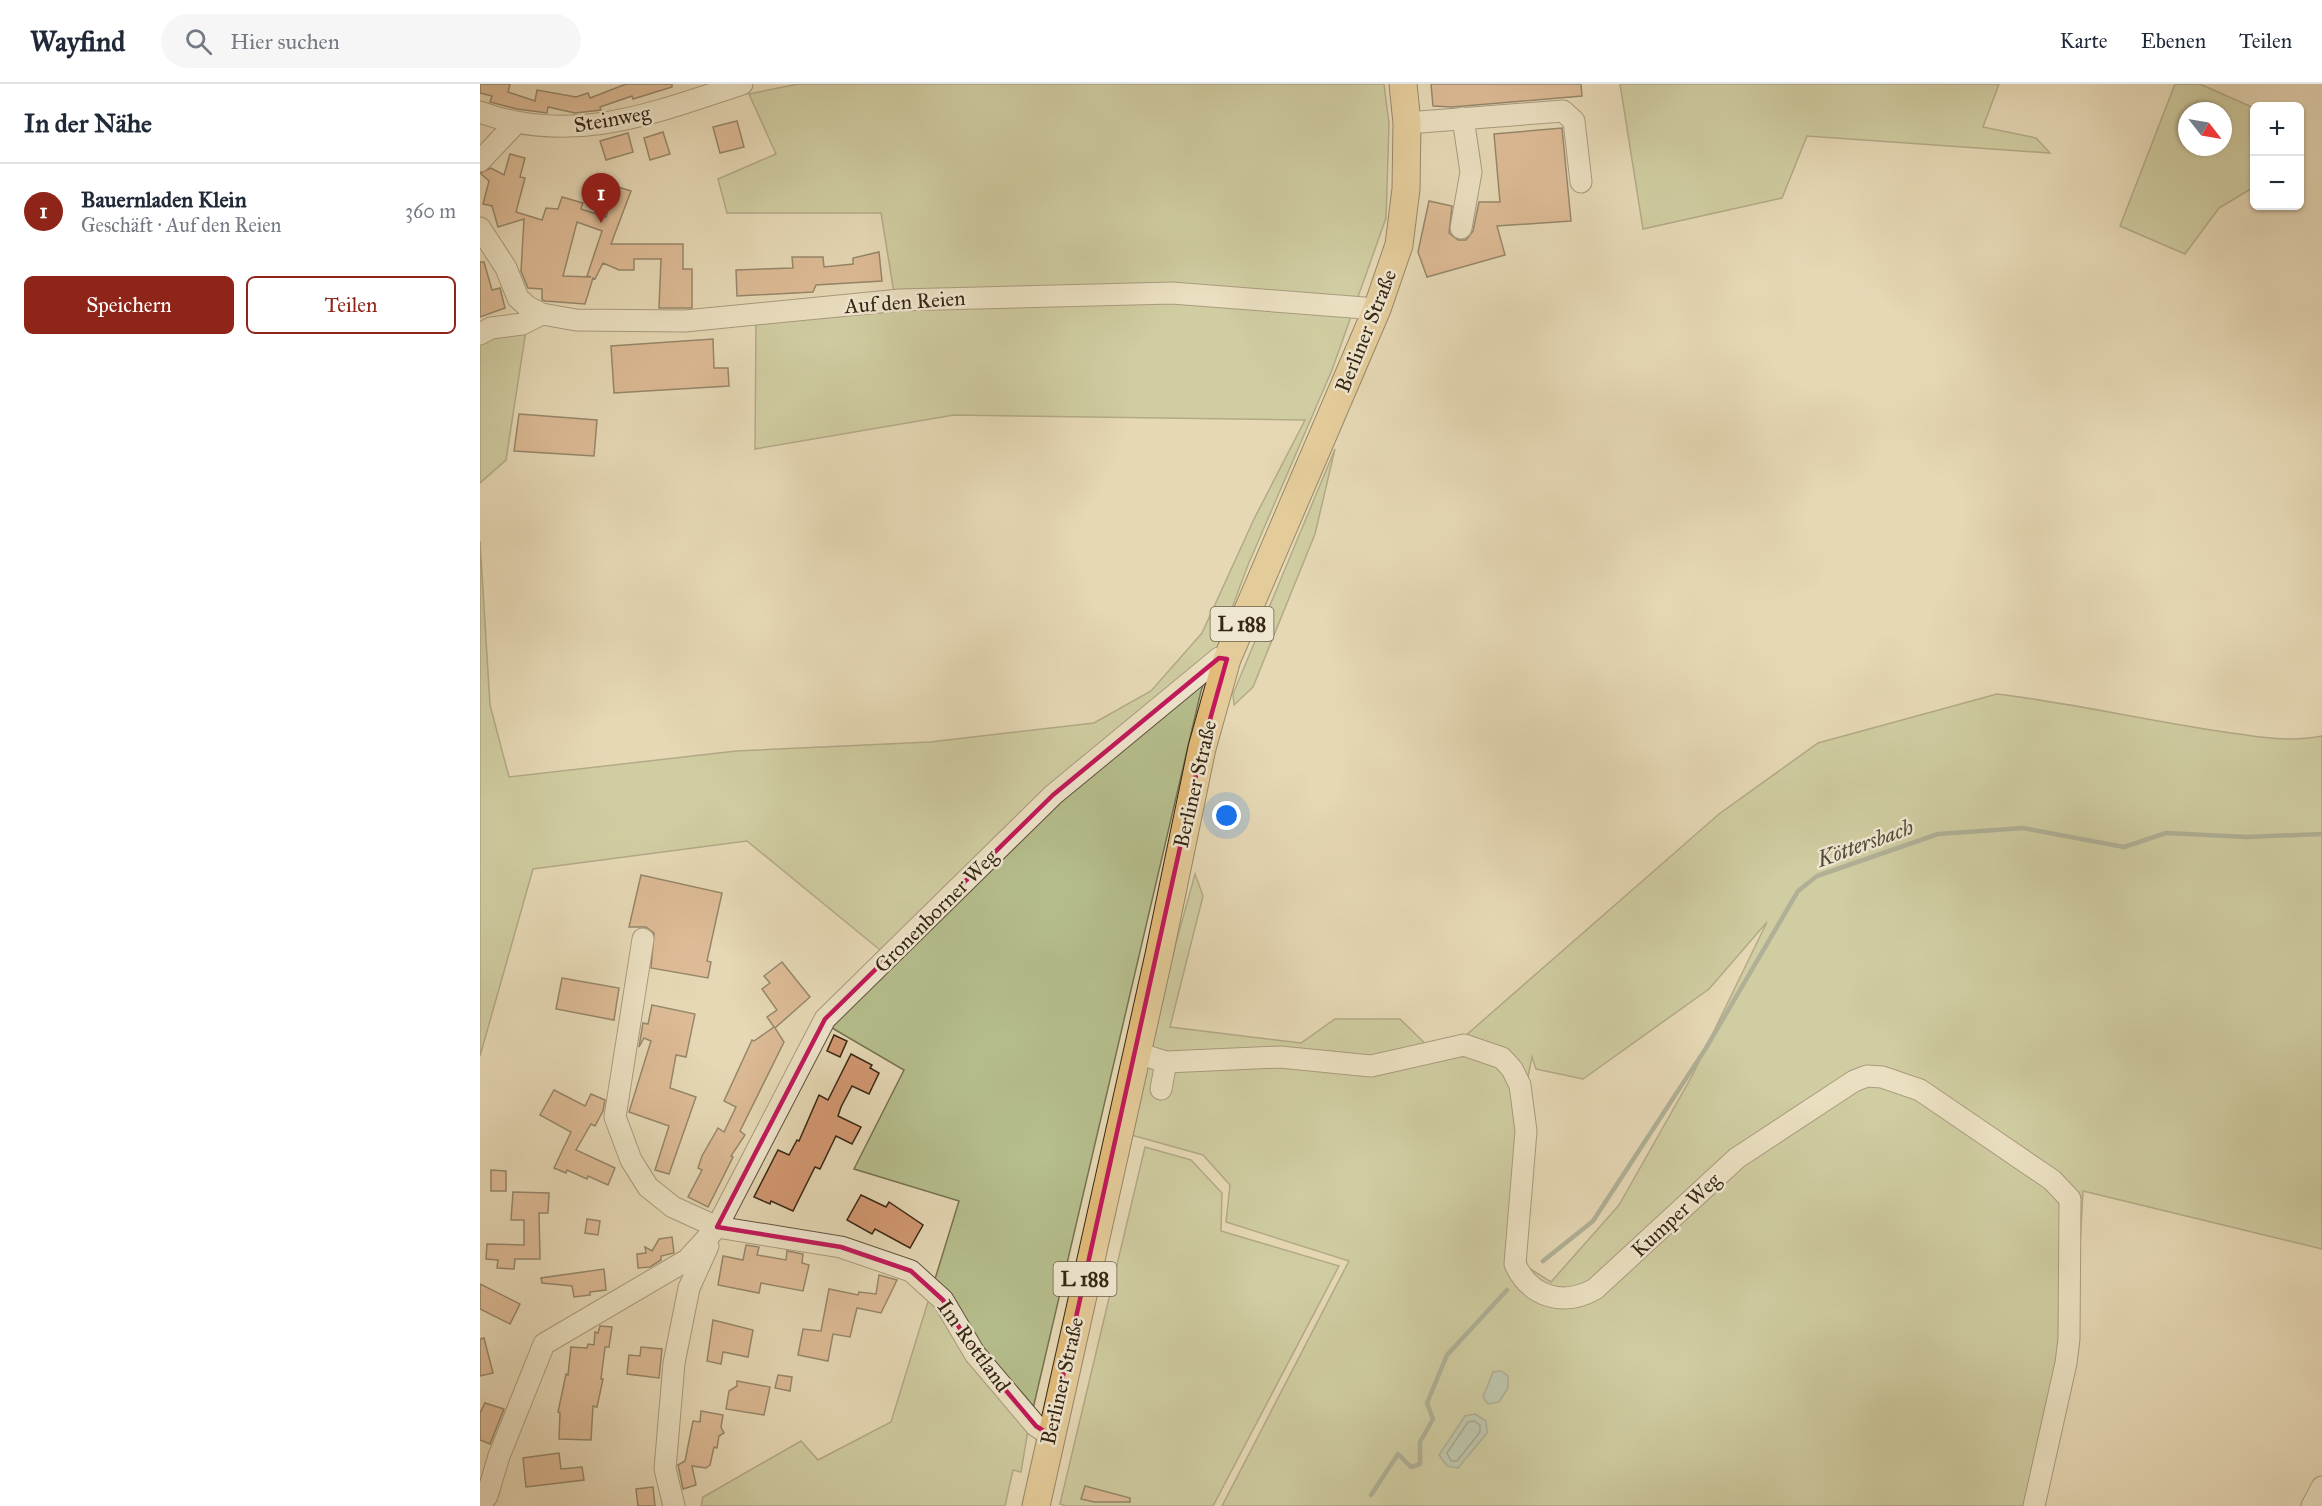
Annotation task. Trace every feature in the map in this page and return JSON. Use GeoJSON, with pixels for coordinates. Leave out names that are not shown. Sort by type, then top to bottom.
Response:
{"type":"FeatureCollection","features":[{"type":"Feature","properties":{"kind":"main road","name":"Berliner Straße"},"geometry":{"type":"LineString","coordinates":[[1036,1506],[1050,1434],[1137,1053],[1199,758],[1227,658],[1377,309],[1399,245],[1406,189],[1407,123],[1403,84]]}},
{"type":"Feature","properties":{"kind":"street","name":"Steinweg"},"geometry":{"type":"LineString","coordinates":[[480,112],[516,123],[572,128],[666,109],[742,84]]}},
{"type":"Feature","properties":{"kind":"street"},"geometry":{"type":"LineString","coordinates":[[1407,123],[1563,111],[1574,121],[1581,182]]}},
{"type":"Feature","properties":{"kind":"street"},"geometry":{"type":"LineString","coordinates":[[1461,228],[1471,172],[1463,118]]}},
{"type":"Feature","properties":{"kind":"street"},"geometry":{"type":"LineString","coordinates":[[480,161],[516,123]]}},
{"type":"Feature","properties":{"kind":"street","name":"Auf den Reien"},"geometry":{"type":"LineString","coordinates":[[480,228],[506,268],[519,298],[528,307],[542,314],[576,320],[685,321],[900,300],[1172,293],[1377,309]]}},
{"type":"Feature","properties":{"kind":"street"},"geometry":{"type":"LineString","coordinates":[[480,334],[491,328],[522,324],[542,314]]}},
{"type":"Feature","properties":{"kind":"street","name":"Gronenborner Weg"},"geometry":{"type":"LineString","coordinates":[[674,1506],[665,1469],[674,1363],[689,1288],[717,1227],[825,1019],[1053,795],[1219,658],[1227,658]]}},
{"type":"Feature","properties":{"kind":"street"},"geometry":{"type":"LineString","coordinates":[[643,939],[615,1117],[631,1160],[648,1187],[674,1207],[717,1227]]}},
{"type":"Feature","properties":{"kind":"street","name":"Kumper Weg"},"geometry":{"type":"LineString","coordinates":[[1137,1053],[1166,1062],[1280,1057],[1371,1066],[1464,1046],[1502,1058],[1512,1069],[1520,1086],[1526,1131],[1515,1264],[1521,1275],[1534,1289],[1559,1299],[1573,1298],[1595,1289],[1737,1158],[1854,1081],[1867,1076],[1882,1077],[1920,1090],[2052,1180],[2070,1199],[2069,1339],[2034,1506]]}},
{"type":"Feature","properties":{"kind":"street"},"geometry":{"type":"LineString","coordinates":[[1161,1089],[1166,1062]]}},
{"type":"Feature","properties":{"kind":"street","name":"Gronenborner Weg"},"geometry":{"type":"LineString","coordinates":[[480,1506],[487,1496],[499,1456],[544,1344],[687,1260],[717,1227]]}},
{"type":"Feature","properties":{"kind":"street","name":"Im Rottland"},"geometry":{"type":"LineString","coordinates":[[717,1227],[841,1247],[911,1271],[944,1300],[975,1354],[1036,1426],[1050,1434]]}},
{"type":"Feature","properties":{"kind":"street"},"geometry":{"type":"LineString","coordinates":[[2312,1506],[2322,1487]]}},
{"type":"Feature","properties":{"kind":"highlighted area"},"geometry":{"type":"Polygon","coordinates":[[[1219,658],[1227,659],[1202,748],[1050,1435],[1036,1426],[975,1354],[943,1300],[911,1271],[841,1247],[717,1227],[825,1019],[1053,795],[1219,658]]]}},
{"type":"Feature","properties":{"kind":"green space"},"geometry":{"type":"Polygon","coordinates":[[[798,84],[1384,84],[1389,124],[1386,218],[1332,370],[1248,565],[1201,691],[1028,1430],[1021,1472],[1013,1470],[1005,1506],[701,1506],[703,1497],[801,1441],[818,1460],[891,1422],[959,1201],[854,1169],[904,1070],[815,1018],[880,950],[747,841],[533,869],[480,1056],[480,541],[490,705],[509,777],[736,751],[930,742],[1094,723],[1151,691],[1202,633],[1254,519],[1305,420],[954,415],[755,449],[756,321],[896,305],[881,213],[727,213],[718,179],[776,154],[749,94],[798,84]]]}},
{"type":"Feature","properties":{"kind":"green space"},"geometry":{"type":"Polygon","coordinates":[[[1620,84],[1999,84],[1983,127],[2036,138],[2050,153],[1807,136],[1782,198],[1643,229],[1620,84]]]}},
{"type":"Feature","properties":{"kind":"green space"},"geometry":{"type":"Polygon","coordinates":[[[2175,84],[2200,84],[2250,106],[2250,189],[2219,208],[2185,254],[2120,226],[2175,84]]]}},
{"type":"Feature","properties":{"kind":"green space"},"geometry":{"type":"Polygon","coordinates":[[[526,330],[506,460],[480,483],[480,339],[526,330]]]}},
{"type":"Feature","properties":{"kind":"green space"},"geometry":{"type":"Polygon","coordinates":[[[1335,449],[1315,534],[1253,687],[1234,705],[1233,694],[1335,449]]]}},
{"type":"Feature","properties":{"kind":"green space"},"geometry":{"type":"Polygon","coordinates":[[[1997,694],[2257,737],[2296,739],[2322,736],[2322,1249],[2083,1191],[2075,1339],[2040,1506],[1222,1506],[1349,1261],[1226,1222],[1230,1185],[1203,1155],[1124,1133],[1195,874],[1203,896],[1170,1027],[1301,1043],[1335,1019],[1400,1019],[1440,1058],[1719,814],[1818,743],[1997,694]],[[1767,922],[1709,989],[1583,1079],[1536,1069],[1532,1057],[1519,1121],[1510,1256],[1551,1282],[1619,1205],[1692,1076],[1767,922]]]}},
{"type":"Feature","properties":{"kind":"green space"},"geometry":{"type":"Polygon","coordinates":[[[1145,1147],[1191,1160],[1222,1193],[1221,1231],[1339,1266],[1213,1506],[1066,1506],[1060,1504],[1145,1147]]]}},
{"type":"Feature","properties":{"kind":"water"},"geometry":{"type":"Polygon","coordinates":[[[1501,1371],[1508,1376],[1508,1388],[1499,1402],[1488,1404],[1483,1397],[1493,1372],[1501,1371]]]}},
{"type":"Feature","properties":{"kind":"water"},"geometry":{"type":"Polygon","coordinates":[[[1475,1414],[1486,1421],[1487,1433],[1458,1468],[1447,1466],[1439,1455],[1465,1416],[1475,1414]]]}},
{"type":"Feature","properties":{"kind":"building"},"geometry":{"type":"Polygon","coordinates":[[[480,84],[510,84],[508,92],[535,101],[537,90],[576,97],[588,93],[590,98],[626,84],[672,84],[672,87],[633,99],[632,96],[600,107],[601,110],[575,113],[548,107],[547,113],[490,102],[492,96],[480,93],[480,84]]]}},
{"type":"Feature","properties":{"kind":"building"},"geometry":{"type":"Polygon","coordinates":[[[1431,84],[1581,84],[1582,96],[1452,107],[1433,106],[1431,84]]]}},
{"type":"Feature","properties":{"kind":"building"},"geometry":{"type":"Polygon","coordinates":[[[737,121],[744,147],[720,153],[713,127],[737,121]]]}},
{"type":"Feature","properties":{"kind":"building"},"geometry":{"type":"Polygon","coordinates":[[[1562,128],[1571,221],[1497,226],[1505,255],[1427,277],[1418,252],[1429,201],[1452,206],[1449,233],[1458,240],[1466,240],[1473,231],[1479,202],[1500,202],[1494,134],[1562,128]]]}},
{"type":"Feature","properties":{"kind":"building"},"geometry":{"type":"Polygon","coordinates":[[[663,132],[670,154],[650,160],[644,138],[663,132]]]}},
{"type":"Feature","properties":{"kind":"building"},"geometry":{"type":"Polygon","coordinates":[[[628,133],[633,152],[606,160],[600,141],[628,133]]]}},
{"type":"Feature","properties":{"kind":"building"},"geometry":{"type":"Polygon","coordinates":[[[510,154],[525,158],[520,177],[525,178],[516,212],[542,220],[546,208],[558,209],[562,197],[583,203],[581,209],[606,217],[615,186],[631,191],[611,244],[683,244],[683,269],[692,269],[692,308],[659,308],[661,259],[634,259],[634,270],[619,270],[603,263],[595,279],[593,278],[585,304],[542,300],[542,289],[528,288],[521,271],[524,219],[498,227],[492,206],[483,204],[489,181],[480,173],[491,168],[504,175],[510,154]],[[577,222],[563,276],[591,277],[587,276],[602,231],[577,222]]]}},
{"type":"Feature","properties":{"kind":"building"},"geometry":{"type":"Polygon","coordinates":[[[879,252],[882,281],[816,285],[813,292],[737,296],[736,270],[793,268],[792,257],[823,257],[824,267],[853,264],[853,258],[879,252]]]}},
{"type":"Feature","properties":{"kind":"building"},"geometry":{"type":"Polygon","coordinates":[[[480,262],[484,262],[492,290],[500,288],[505,308],[480,317],[480,262]]]}},
{"type":"Feature","properties":{"kind":"building"},"geometry":{"type":"Polygon","coordinates":[[[713,339],[714,368],[728,368],[729,386],[614,393],[611,346],[713,339]]]}},
{"type":"Feature","properties":{"kind":"building"},"geometry":{"type":"Polygon","coordinates":[[[519,414],[597,420],[594,456],[514,451],[519,414]]]}},
{"type":"Feature","properties":{"kind":"building"},"geometry":{"type":"Polygon","coordinates":[[[641,875],[722,893],[707,961],[711,962],[708,978],[651,968],[654,933],[646,927],[629,927],[641,875]]]}},
{"type":"Feature","properties":{"kind":"building"},"geometry":{"type":"Polygon","coordinates":[[[782,962],[810,997],[775,1028],[784,1042],[740,1131],[745,1135],[731,1156],[733,1157],[708,1207],[688,1197],[702,1170],[698,1168],[702,1156],[718,1128],[724,1132],[736,1107],[724,1101],[752,1040],[754,1041],[774,1027],[767,1017],[777,1010],[762,989],[770,983],[764,976],[782,962]]]}},
{"type":"Feature","properties":{"kind":"building"},"geometry":{"type":"Polygon","coordinates":[[[562,978],[619,988],[614,1020],[556,1009],[562,978]]]}},
{"type":"Feature","properties":{"kind":"building"},"geometry":{"type":"Polygon","coordinates":[[[652,1005],[695,1014],[686,1057],[676,1055],[670,1088],[696,1097],[669,1174],[655,1170],[669,1126],[629,1112],[651,1041],[644,1038],[639,1047],[643,1023],[648,1024],[652,1005]]]}},
{"type":"Feature","properties":{"kind":"building"},"geometry":{"type":"Polygon","coordinates":[[[834,1035],[847,1041],[840,1057],[827,1051],[834,1035]]]}},
{"type":"Feature","properties":{"kind":"building"},"geometry":{"type":"Polygon","coordinates":[[[851,1054],[872,1065],[870,1068],[879,1073],[869,1094],[852,1086],[841,1107],[838,1116],[861,1127],[852,1144],[836,1136],[820,1169],[815,1167],[793,1211],[771,1201],[770,1204],[754,1197],[778,1150],[789,1155],[797,1140],[799,1141],[819,1095],[828,1100],[851,1054]]]}},
{"type":"Feature","properties":{"kind":"building"},"geometry":{"type":"Polygon","coordinates":[[[554,1090],[585,1106],[591,1094],[605,1100],[603,1111],[595,1126],[591,1124],[576,1150],[615,1168],[608,1185],[588,1176],[587,1179],[567,1170],[566,1173],[554,1168],[571,1132],[540,1115],[554,1090]]]}},
{"type":"Feature","properties":{"kind":"building"},"geometry":{"type":"Polygon","coordinates":[[[491,1170],[506,1171],[506,1191],[491,1191],[491,1170]]]}},
{"type":"Feature","properties":{"kind":"building"},"geometry":{"type":"Polygon","coordinates":[[[513,1192],[549,1193],[548,1213],[539,1213],[540,1259],[515,1259],[514,1269],[497,1268],[498,1260],[486,1259],[487,1244],[524,1245],[524,1220],[511,1220],[513,1192]]]}},
{"type":"Feature","properties":{"kind":"building"},"geometry":{"type":"Polygon","coordinates":[[[861,1195],[886,1207],[889,1202],[923,1225],[910,1248],[875,1229],[872,1234],[847,1220],[861,1195]]]}},
{"type":"Feature","properties":{"kind":"building"},"geometry":{"type":"Polygon","coordinates":[[[587,1219],[600,1221],[598,1235],[585,1233],[587,1219]]]}},
{"type":"Feature","properties":{"kind":"building"},"geometry":{"type":"Polygon","coordinates":[[[672,1237],[674,1253],[661,1256],[661,1260],[650,1267],[638,1268],[637,1254],[646,1253],[645,1247],[652,1251],[659,1239],[672,1237]]]}},
{"type":"Feature","properties":{"kind":"building"},"geometry":{"type":"Polygon","coordinates":[[[746,1245],[759,1247],[757,1255],[786,1260],[787,1251],[803,1254],[802,1263],[809,1265],[803,1291],[761,1283],[759,1293],[718,1285],[723,1256],[743,1260],[746,1245]]]}},
{"type":"Feature","properties":{"kind":"building"},"geometry":{"type":"Polygon","coordinates":[[[604,1269],[606,1290],[590,1292],[590,1295],[574,1297],[572,1286],[542,1283],[541,1278],[604,1269]]]}},
{"type":"Feature","properties":{"kind":"building"},"geometry":{"type":"Polygon","coordinates":[[[879,1275],[897,1280],[881,1313],[857,1308],[850,1337],[833,1334],[828,1361],[798,1355],[803,1329],[821,1331],[829,1289],[858,1295],[859,1292],[876,1294],[879,1275]]]}},
{"type":"Feature","properties":{"kind":"building"},"geometry":{"type":"Polygon","coordinates":[[[480,1284],[520,1304],[510,1324],[480,1309],[480,1284]]]}},
{"type":"Feature","properties":{"kind":"building"},"geometry":{"type":"Polygon","coordinates":[[[713,1320],[753,1330],[748,1357],[723,1352],[721,1364],[707,1361],[713,1320]]]}},
{"type":"Feature","properties":{"kind":"building"},"geometry":{"type":"Polygon","coordinates":[[[600,1326],[612,1327],[609,1347],[605,1347],[601,1379],[603,1379],[597,1407],[593,1406],[591,1440],[559,1439],[560,1413],[558,1412],[566,1374],[568,1375],[571,1347],[587,1348],[588,1344],[594,1345],[595,1332],[598,1333],[600,1326]]]}},
{"type":"Feature","properties":{"kind":"building"},"geometry":{"type":"Polygon","coordinates":[[[484,1338],[493,1373],[480,1376],[480,1339],[484,1338]]]}},
{"type":"Feature","properties":{"kind":"building"},"geometry":{"type":"Polygon","coordinates":[[[641,1347],[662,1349],[659,1378],[627,1374],[629,1355],[640,1356],[641,1347]]]}},
{"type":"Feature","properties":{"kind":"building"},"geometry":{"type":"Polygon","coordinates":[[[778,1375],[792,1377],[790,1391],[775,1388],[778,1375]]]}},
{"type":"Feature","properties":{"kind":"building"},"geometry":{"type":"Polygon","coordinates":[[[737,1381],[770,1387],[764,1415],[726,1409],[729,1391],[737,1386],[737,1381]]]}},
{"type":"Feature","properties":{"kind":"building"},"geometry":{"type":"Polygon","coordinates":[[[485,1403],[504,1409],[490,1444],[480,1440],[480,1413],[485,1403]]]}},
{"type":"Feature","properties":{"kind":"building"},"geometry":{"type":"Polygon","coordinates":[[[701,1411],[723,1415],[721,1427],[724,1433],[719,1436],[717,1448],[714,1447],[710,1465],[706,1468],[692,1466],[696,1485],[683,1489],[678,1465],[685,1461],[693,1421],[700,1422],[701,1411]]]}},
{"type":"Feature","properties":{"kind":"building"},"geometry":{"type":"Polygon","coordinates":[[[559,1453],[561,1469],[582,1467],[584,1480],[526,1487],[523,1458],[559,1453]]]}},
{"type":"Feature","properties":{"kind":"building"},"geometry":{"type":"Polygon","coordinates":[[[1085,1486],[1130,1498],[1130,1502],[1094,1502],[1081,1499],[1085,1486]]]}},
{"type":"Feature","properties":{"kind":"building"},"geometry":{"type":"Polygon","coordinates":[[[653,1487],[655,1506],[638,1506],[636,1489],[653,1487]]]}},
{"type":"Feature","properties":{"kind":"waterway","name":"Köttersbach"},"geometry":{"type":"LineString","coordinates":[[1543,1261],[1593,1221],[1706,1048],[1798,891],[1817,876],[1938,834],[2023,828],[2124,847],[2166,833],[2247,837],[2322,834]]}},
{"type":"Feature","properties":{"kind":"waterway","name":"Köttersbach"},"geometry":{"type":"LineString","coordinates":[[1371,1495],[1398,1454],[1411,1467],[1420,1464],[1420,1442],[1433,1419],[1427,1403],[1447,1355],[1507,1290]]}},
{"type":"Feature","properties":{"kind":"place","name":"Bauernladen Klein"},"geometry":{"type":"Point","coordinates":[601,223]}}]}
